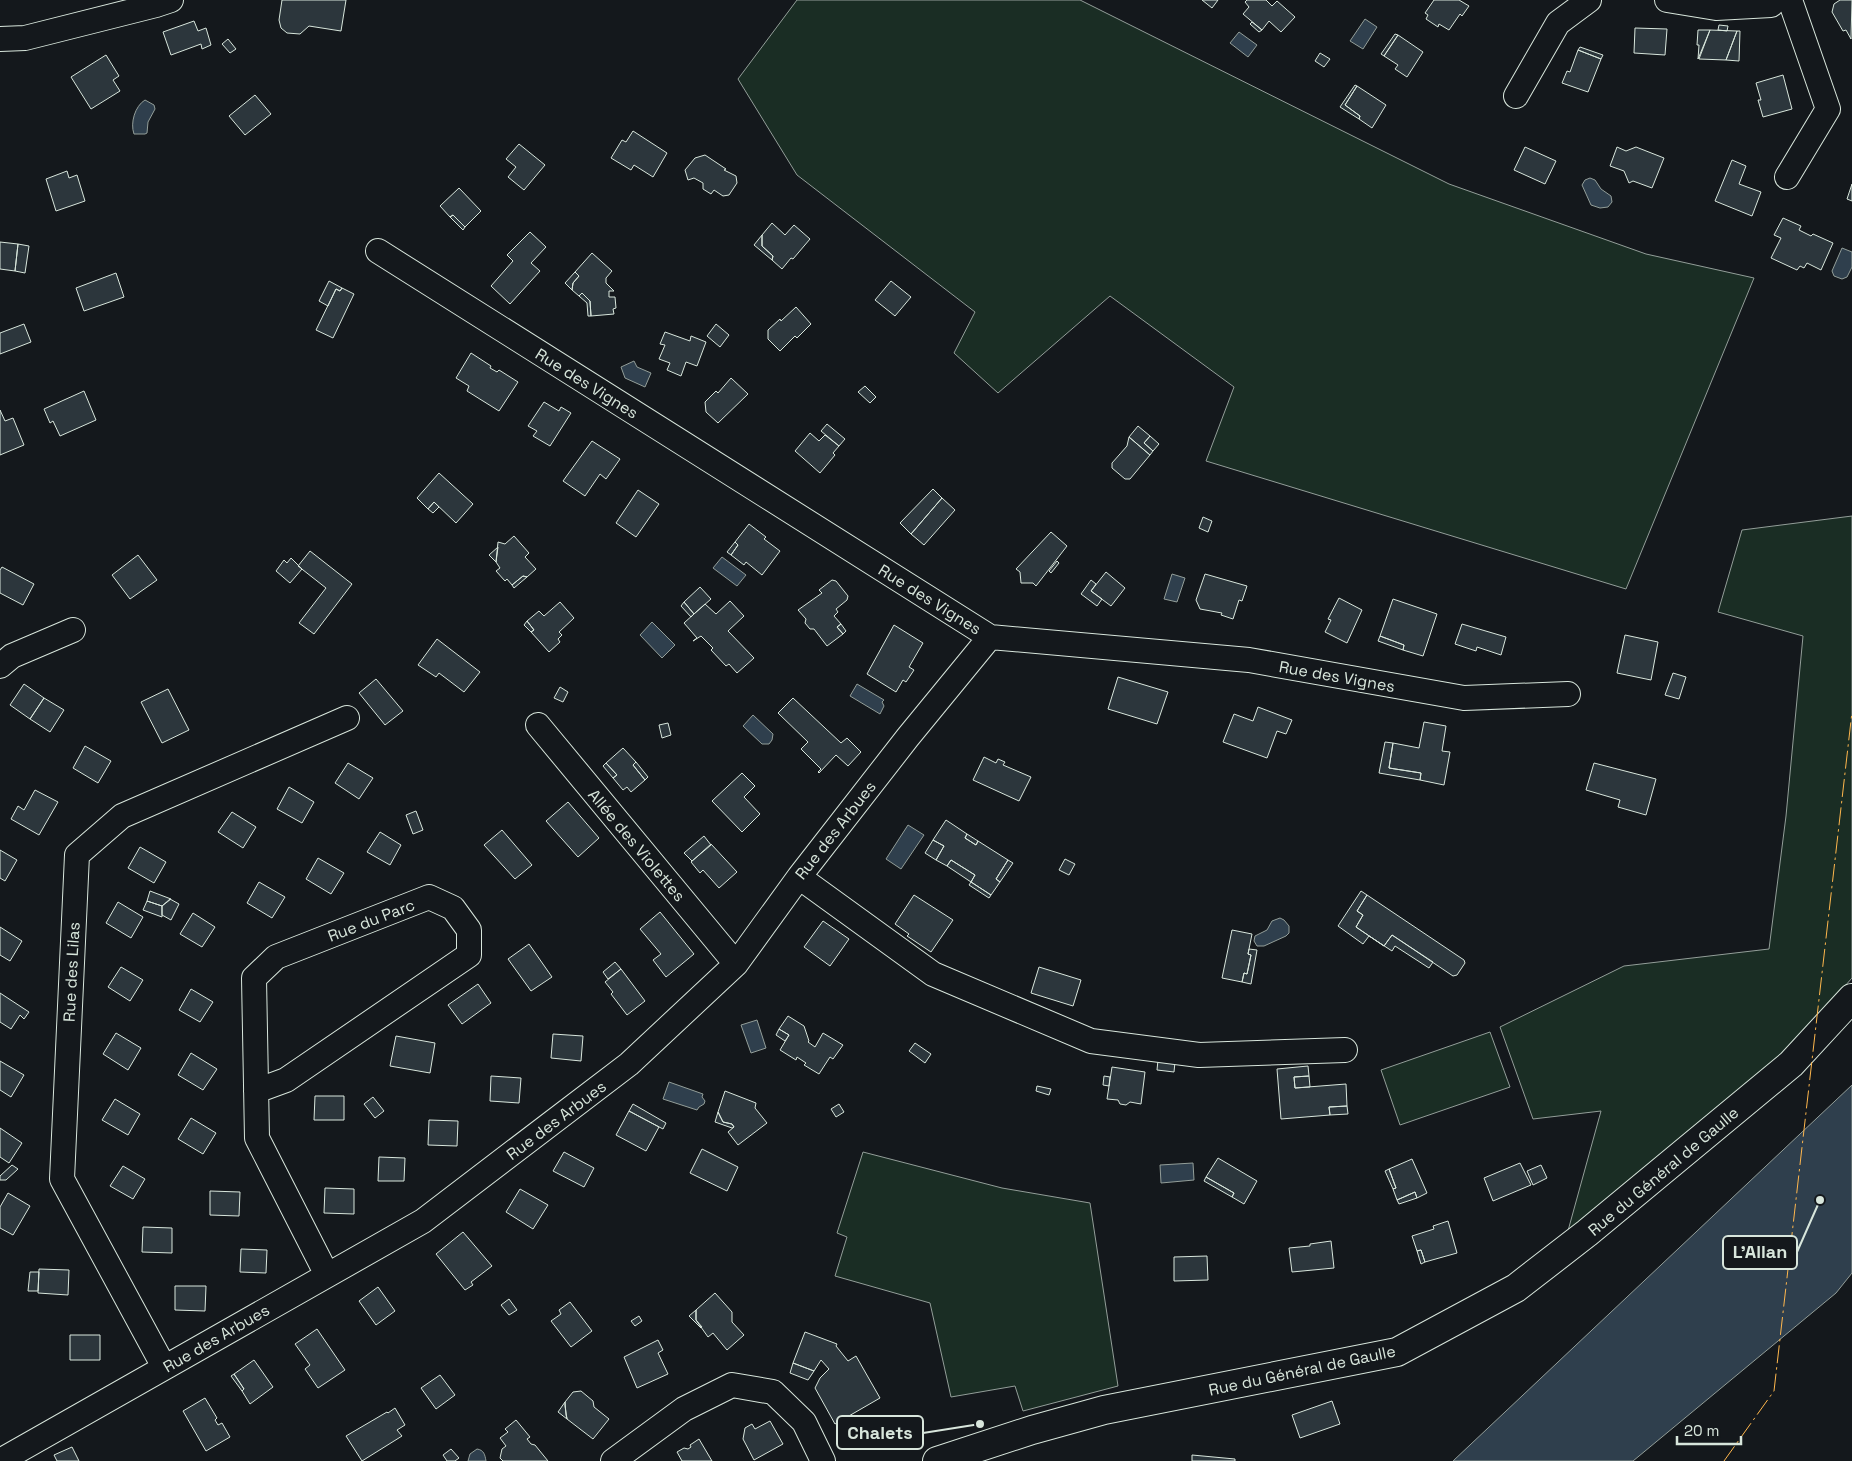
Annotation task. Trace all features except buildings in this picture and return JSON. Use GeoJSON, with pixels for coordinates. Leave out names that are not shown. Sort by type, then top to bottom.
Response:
{"type":"FeatureCollection","features":[{"type":"Feature","properties":{"kind":"main road","name":"Rue du Général de Gaulle"},"geometry":{"type":"LineString","coordinates":[[944,1460],[1032,1430],[1104,1410],[1397,1352],[1516,1288],[1587,1233],[1791,1064],[1852,998]]}},
{"type":"Feature","properties":{"kind":"street"},"geometry":{"type":"LineString","coordinates":[[0,39],[25,38],[156,6],[171,0]]}},
{"type":"Feature","properties":{"kind":"street"},"geometry":{"type":"LineString","coordinates":[[1516,96],[1558,23],[1589,0]]}},
{"type":"Feature","properties":{"kind":"street"},"geometry":{"type":"LineString","coordinates":[[1667,0],[1716,8],[1771,5],[1776,0]]}},
{"type":"Feature","properties":{"kind":"street"},"geometry":{"type":"LineString","coordinates":[[1787,177],[1828,109],[1790,0]]}},
{"type":"Feature","properties":{"kind":"street","name":"Rue des Vignes"},"geometry":{"type":"LineString","coordinates":[[378,250],[990,637],[1249,660],[1464,698],[1568,694]]}},
{"type":"Feature","properties":{"kind":"street"},"geometry":{"type":"LineString","coordinates":[[0,666],[12,656],[73,630]]}},
{"type":"Feature","properties":{"kind":"street","name":"Rue des Arbues"},"geometry":{"type":"LineString","coordinates":[[0,1461],[423,1221],[629,1064],[736,964],[799,877],[908,737],[990,637]]}},
{"type":"Feature","properties":{"kind":"street","name":"Rue des Lilas"},"geometry":{"type":"LineString","coordinates":[[164,1367],[62,1179],[77,855],[122,816],[347,718]]}},
{"type":"Feature","properties":{"kind":"street","name":"Allée des Violettes"},"geometry":{"type":"LineString","coordinates":[[538,726],[736,964]]}},
{"type":"Feature","properties":{"kind":"street"},"geometry":{"type":"LineString","coordinates":[[799,877],[933,974],[1091,1041],[1199,1055],[1345,1050]]}},
{"type":"Feature","properties":{"kind":"street","name":"Rue du Parc"},"geometry":{"type":"LineString","coordinates":[[256,1090],[286,1080],[469,956],[469,930],[453,908],[429,898],[276,957],[254,978],[256,1090],[257,1138],[327,1275]]}},
{"type":"Feature","properties":{"kind":"street"},"geometry":{"type":"LineString","coordinates":[[613,1461],[684,1409],[732,1385],[773,1392],[804,1422],[823,1461]]}},
{"type":"Feature","properties":{"kind":"green space"},"geometry":{"type":"Polygon","coordinates":[[[797,0],[1080,0],[1449,184],[1646,254],[1754,278],[1626,589],[1206,461],[1234,387],[1110,296],[998,393],[954,353],[975,312],[797,175],[738,79],[797,0]]]}},
{"type":"Feature","properties":{"kind":"green space"},"geometry":{"type":"Polygon","coordinates":[[[1852,516],[1852,978],[1792,1046],[1566,1238],[1601,1111],[1533,1119],[1500,1027],[1624,966],[1769,949],[1786,816],[1803,636],[1718,612],[1742,530],[1852,516]]]}},
{"type":"Feature","properties":{"kind":"green space"},"geometry":{"type":"Polygon","coordinates":[[[1490,1032],[1510,1087],[1400,1125],[1381,1070],[1490,1032]]]}},
{"type":"Feature","properties":{"kind":"green space"},"geometry":{"type":"Polygon","coordinates":[[[863,1152],[1002,1188],[1090,1203],[1118,1386],[1023,1411],[1015,1386],[951,1397],[930,1303],[835,1276],[847,1237],[837,1233],[863,1152]]]}},
{"type":"Feature","properties":{"kind":"water"},"geometry":{"type":"Polygon","coordinates":[[[1365,19],[1377,27],[1363,49],[1350,41],[1365,19]]]}},
{"type":"Feature","properties":{"kind":"water"},"geometry":{"type":"Polygon","coordinates":[[[1239,32],[1257,45],[1248,57],[1230,43],[1239,32]]]}},
{"type":"Feature","properties":{"kind":"water"},"geometry":{"type":"Polygon","coordinates":[[[145,100],[154,105],[155,109],[148,122],[147,133],[134,134],[134,115],[138,106],[145,100]]]}},
{"type":"Feature","properties":{"kind":"water"},"geometry":{"type":"Polygon","coordinates":[[[1590,178],[1595,180],[1601,189],[1611,196],[1612,202],[1608,207],[1600,208],[1591,205],[1582,185],[1585,180],[1590,178]]]}},
{"type":"Feature","properties":{"kind":"water"},"geometry":{"type":"Polygon","coordinates":[[[1842,248],[1852,252],[1852,267],[1847,277],[1842,279],[1834,276],[1832,271],[1842,248]]]}},
{"type":"Feature","properties":{"kind":"water"},"geometry":{"type":"Polygon","coordinates":[[[634,361],[637,367],[651,373],[645,387],[625,378],[621,367],[634,361]]]}},
{"type":"Feature","properties":{"kind":"water"},"geometry":{"type":"Polygon","coordinates":[[[722,557],[746,575],[737,586],[713,568],[722,557]]]}},
{"type":"Feature","properties":{"kind":"water"},"geometry":{"type":"Polygon","coordinates":[[[1172,574],[1185,578],[1177,602],[1164,599],[1172,574]]]}},
{"type":"Feature","properties":{"kind":"water"},"geometry":{"type":"Polygon","coordinates":[[[652,622],[675,645],[662,658],[640,635],[652,622]]]}},
{"type":"Feature","properties":{"kind":"water"},"geometry":{"type":"Polygon","coordinates":[[[857,684],[884,700],[882,702],[884,706],[880,714],[850,696],[857,684]]]}},
{"type":"Feature","properties":{"kind":"water"},"geometry":{"type":"Polygon","coordinates":[[[753,715],[773,734],[769,744],[762,744],[743,726],[753,715]]]}},
{"type":"Feature","properties":{"kind":"water"},"geometry":{"type":"Polygon","coordinates":[[[908,825],[924,835],[901,869],[886,859],[908,825]]]}},
{"type":"Feature","properties":{"kind":"water"},"geometry":{"type":"Polygon","coordinates":[[[1280,918],[1289,926],[1289,933],[1264,946],[1257,946],[1254,941],[1255,936],[1267,930],[1272,921],[1280,918]]]}},
{"type":"Feature","properties":{"kind":"water"},"geometry":{"type":"Polygon","coordinates":[[[757,1020],[766,1048],[751,1053],[741,1025],[757,1020]]]}},
{"type":"Feature","properties":{"kind":"water"},"geometry":{"type":"Polygon","coordinates":[[[669,1082],[703,1094],[704,1104],[697,1110],[663,1099],[669,1082]]]}},
{"type":"Feature","properties":{"kind":"water"},"geometry":{"type":"Polygon","coordinates":[[[1852,1085],[1852,1273],[1836,1293],[1633,1461],[1453,1461],[1852,1085]]]}},
{"type":"Feature","properties":{"kind":"water"},"geometry":{"type":"Polygon","coordinates":[[[1193,1163],[1194,1180],[1161,1183],[1160,1165],[1193,1163]]]}},
{"type":"Feature","properties":{"kind":"water"},"geometry":{"type":"Polygon","coordinates":[[[477,1449],[483,1452],[486,1461],[468,1461],[470,1454],[477,1449]]]}},
{"type":"Feature","properties":{"kind":"power"},"geometry":{"type":"LineString","coordinates":[[1724,1461],[1774,1391],[1852,712]]}},
{"type":"Feature","properties":{"kind":"place","name":"L'Allan"},"geometry":{"type":"Point","coordinates":[1820,1200]}},
{"type":"Feature","properties":{"kind":"place","name":"Chalets"},"geometry":{"type":"Point","coordinates":[980,1424]}}]}
